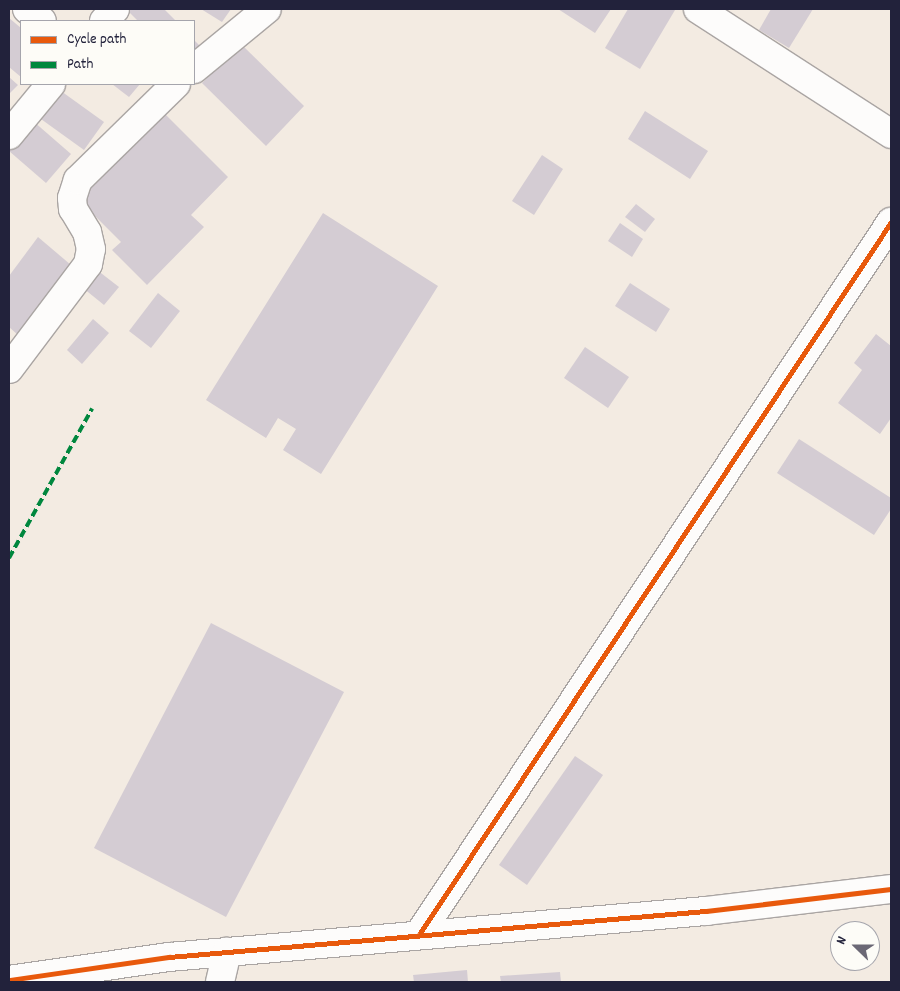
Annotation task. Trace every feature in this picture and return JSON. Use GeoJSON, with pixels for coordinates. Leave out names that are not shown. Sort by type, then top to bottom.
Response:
{"type":"FeatureCollection","features":[{"type":"Feature","properties":{"kind":"street"},"geometry":{"type":"LineString","coordinates":[[27,9],[41,20]]}},
{"type":"Feature","properties":{"kind":"street"},"geometry":{"type":"LineString","coordinates":[[105,20],[114,9]]}},
{"type":"Feature","properties":{"kind":"street"},"geometry":{"type":"LineString","coordinates":[[195,68],[267,9]]}},
{"type":"Feature","properties":{"kind":"street"},"geometry":{"type":"LineString","coordinates":[[698,9],[891,134]]}},
{"type":"Feature","properties":{"kind":"street"},"geometry":{"type":"LineString","coordinates":[[9,135],[50,85]]}},
{"type":"Feature","properties":{"kind":"street"},"geometry":{"type":"LineString","coordinates":[[9,370],[88,264],[91,249],[87,232],[73,209],[72,198],[78,180],[155,101],[175,85]]}},
{"type":"Feature","properties":{"kind":"street"},"geometry":{"type":"LineString","coordinates":[[420,934],[891,222]]}},
{"type":"Feature","properties":{"kind":"street"},"geometry":{"type":"LineString","coordinates":[[9,980],[228,952],[420,934],[706,911],[891,888]]}},
{"type":"Feature","properties":{"kind":"street"},"geometry":{"type":"LineString","coordinates":[[220,982],[228,952]]}},
{"type":"Feature","properties":{"kind":"building"},"geometry":{"type":"Polygon","coordinates":[[[126,9],[164,9],[175,20],[137,20],[126,9]]]}},
{"type":"Feature","properties":{"kind":"building"},"geometry":{"type":"Polygon","coordinates":[[[201,9],[231,9],[222,22],[201,9]]]}},
{"type":"Feature","properties":{"kind":"building"},"geometry":{"type":"Polygon","coordinates":[[[558,9],[611,9],[595,33],[558,9]]]}},
{"type":"Feature","properties":{"kind":"building"},"geometry":{"type":"Polygon","coordinates":[[[628,9],[675,10],[640,69],[605,48],[628,9]]]}},
{"type":"Feature","properties":{"kind":"building"},"geometry":{"type":"Polygon","coordinates":[[[771,9],[813,9],[789,48],[759,30],[771,9]]]}},
{"type":"Feature","properties":{"kind":"building"},"geometry":{"type":"Polygon","coordinates":[[[9,18],[20,27],[20,76],[9,67],[9,18]]]}},
{"type":"Feature","properties":{"kind":"building"},"geometry":{"type":"Polygon","coordinates":[[[195,41],[202,48],[195,55],[195,41]]]}},
{"type":"Feature","properties":{"kind":"building"},"geometry":{"type":"Polygon","coordinates":[[[241,44],[304,106],[266,146],[202,83],[241,44]]]}},
{"type":"Feature","properties":{"kind":"building"},"geometry":{"type":"Polygon","coordinates":[[[9,77],[18,85],[9,94],[9,77]]]}},
{"type":"Feature","properties":{"kind":"building"},"geometry":{"type":"Polygon","coordinates":[[[113,85],[139,85],[129,97],[113,85]]]}},
{"type":"Feature","properties":{"kind":"building"},"geometry":{"type":"Polygon","coordinates":[[[54,86],[104,122],[84,150],[34,114],[54,86]]]}},
{"type":"Feature","properties":{"kind":"building"},"geometry":{"type":"Polygon","coordinates":[[[645,111],[708,151],[690,179],[628,139],[645,111]]]}},
{"type":"Feature","properties":{"kind":"building"},"geometry":{"type":"Polygon","coordinates":[[[164,113],[228,177],[191,215],[204,227],[147,285],[112,250],[121,242],[78,199],[164,113]]]}},
{"type":"Feature","properties":{"kind":"building"},"geometry":{"type":"Polygon","coordinates":[[[33,121],[71,154],[46,183],[9,151],[33,121]]]}},
{"type":"Feature","properties":{"kind":"building"},"geometry":{"type":"Polygon","coordinates":[[[542,155],[563,169],[534,215],[512,201],[542,155]]]}},
{"type":"Feature","properties":{"kind":"building"},"geometry":{"type":"Polygon","coordinates":[[[636,204],[655,219],[645,232],[625,217],[636,204]]]}},
{"type":"Feature","properties":{"kind":"building"},"geometry":{"type":"Polygon","coordinates":[[[323,213],[438,286],[321,474],[283,450],[296,429],[278,418],[266,438],[206,400],[323,213]]]}},
{"type":"Feature","properties":{"kind":"building"},"geometry":{"type":"Polygon","coordinates":[[[620,223],[643,239],[632,257],[608,241],[620,223]]]}},
{"type":"Feature","properties":{"kind":"building"},"geometry":{"type":"Polygon","coordinates":[[[38,237],[71,265],[18,335],[9,327],[9,276],[38,237]]]}},
{"type":"Feature","properties":{"kind":"building"},"geometry":{"type":"Polygon","coordinates":[[[97,270],[119,287],[104,305],[83,288],[97,270]]]}},
{"type":"Feature","properties":{"kind":"building"},"geometry":{"type":"Polygon","coordinates":[[[630,283],[670,309],[656,332],[615,306],[630,283]]]}},
{"type":"Feature","properties":{"kind":"building"},"geometry":{"type":"Polygon","coordinates":[[[158,293],[180,311],[151,348],[129,331],[158,293]]]}},
{"type":"Feature","properties":{"kind":"building"},"geometry":{"type":"Polygon","coordinates":[[[93,319],[109,333],[82,364],[67,350],[93,319]]]}},
{"type":"Feature","properties":{"kind":"building"},"geometry":{"type":"Polygon","coordinates":[[[876,334],[891,346],[891,418],[880,434],[838,403],[862,370],[854,363],[876,334]]]}},
{"type":"Feature","properties":{"kind":"building"},"geometry":{"type":"Polygon","coordinates":[[[585,347],[629,377],[608,408],[564,378],[585,347]]]}},
{"type":"Feature","properties":{"kind":"building"},"geometry":{"type":"Polygon","coordinates":[[[799,439],[891,498],[891,509],[874,535],[777,473],[799,439]]]}},
{"type":"Feature","properties":{"kind":"building"},"geometry":{"type":"Polygon","coordinates":[[[211,623],[344,692],[226,917],[94,848],[211,623]]]}},
{"type":"Feature","properties":{"kind":"building"},"geometry":{"type":"Polygon","coordinates":[[[575,756],[603,775],[527,885],[499,865],[575,756]]]}},
{"type":"Feature","properties":{"kind":"building"},"geometry":{"type":"Polygon","coordinates":[[[467,970],[468,982],[414,982],[413,975],[467,970]]]}},
{"type":"Feature","properties":{"kind":"building"},"geometry":{"type":"Polygon","coordinates":[[[560,972],[561,982],[501,982],[500,976],[560,972]]]}},
{"type":"Feature","properties":{"kind":"marked path"},"geometry":{"type":"LineString","coordinates":[[9,558],[92,409]]}},
{"type":"Feature","properties":{"kind":"cycle path"},"geometry":{"type":"LineString","coordinates":[[420,933],[891,222]]}},
{"type":"Feature","properties":{"kind":"cycle path"},"geometry":{"type":"LineString","coordinates":[[9,980],[169,957],[706,911],[891,889]]}}]}
